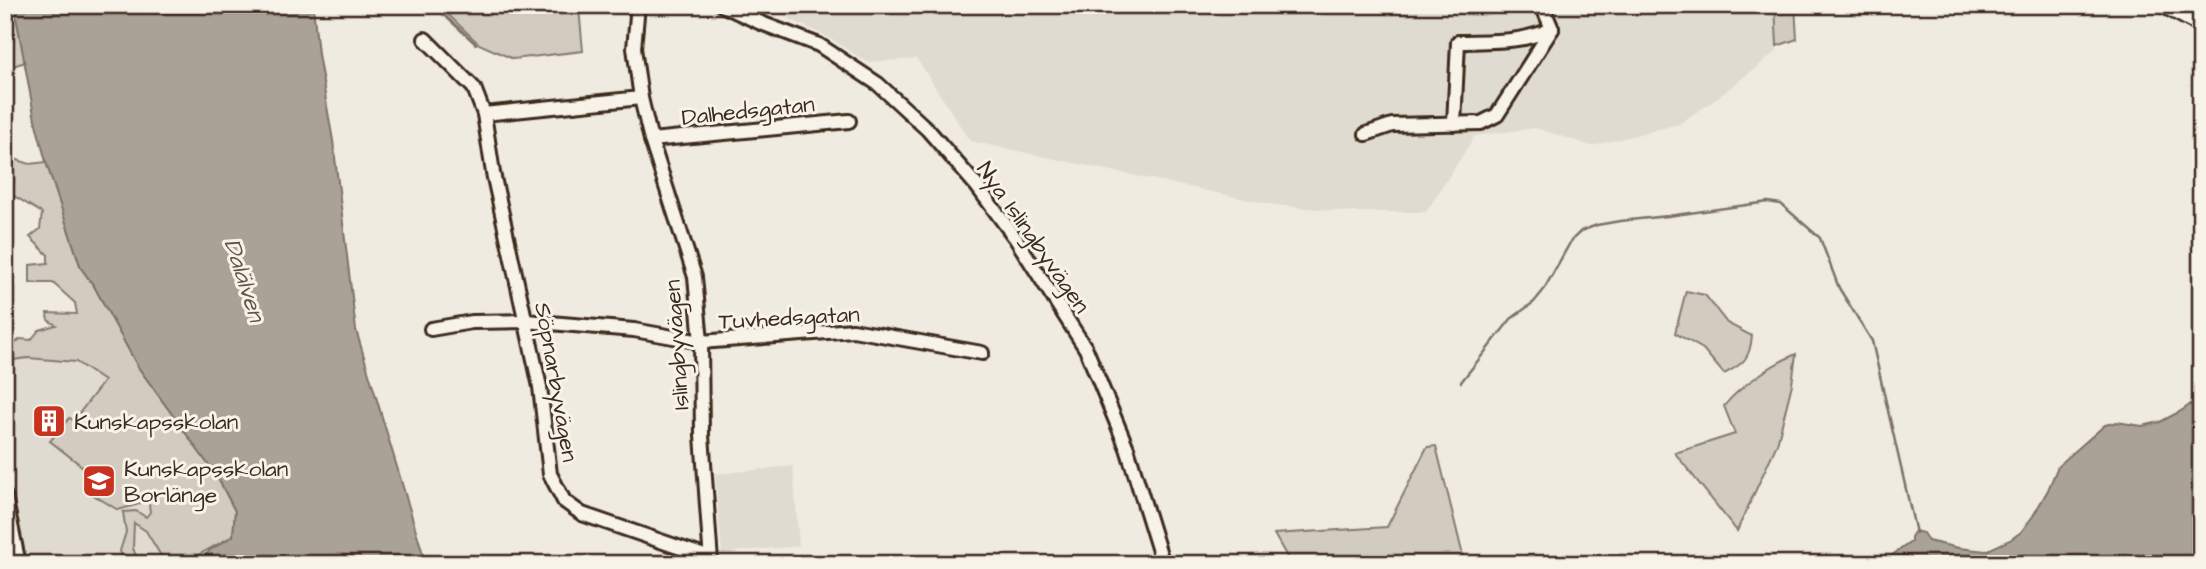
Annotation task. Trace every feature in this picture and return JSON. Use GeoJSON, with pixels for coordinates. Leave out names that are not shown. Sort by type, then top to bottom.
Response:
{"type":"FeatureCollection","features":[{"type":"Feature","properties":{"kind":"highway"},"geometry":{"type":"LineString","coordinates":[[2167,5],[2201,23]]}},
{"type":"Feature","properties":{"kind":"street","name":"Islingbyvägen"},"geometry":{"type":"LineString","coordinates":[[638,5],[634,48],[641,98],[651,140],[695,277],[701,342],[702,435],[711,561]]}},
{"type":"Feature","properties":{"kind":"street","name":"Nya Islingbyvägen"},"geometry":{"type":"LineString","coordinates":[[722,5],[819,45],[878,84],[928,130],[976,185],[1016,239],[1086,349],[1127,448],[1163,564]]}},
{"type":"Feature","properties":{"kind":"street"},"geometry":{"type":"LineString","coordinates":[[1542,5],[1552,29]]}},
{"type":"Feature","properties":{"kind":"street"},"geometry":{"type":"LineString","coordinates":[[1366,134],[1392,125],[1481,123],[1497,115],[1552,29]]}},
{"type":"Feature","properties":{"kind":"street"},"geometry":{"type":"LineString","coordinates":[[1454,124],[1458,41],[1510,41],[1534,37],[1552,29]]}},
{"type":"Feature","properties":{"kind":"street","name":"Söpnarbyvägen"},"geometry":{"type":"LineString","coordinates":[[425,40],[474,88],[484,114],[493,173],[541,387],[550,474],[564,501],[582,514],[711,561]]}},
{"type":"Feature","properties":{"kind":"street"},"geometry":{"type":"LineString","coordinates":[[484,114],[641,98]]}},
{"type":"Feature","properties":{"kind":"street","name":"Dalhedsgatan"},"geometry":{"type":"LineString","coordinates":[[651,140],[849,121]]}},
{"type":"Feature","properties":{"kind":"street","name":"Tuvhedsgatan"},"geometry":{"type":"LineString","coordinates":[[431,330],[472,322],[526,321],[634,330],[701,342],[853,330],[982,354]]}},
{"type":"Feature","properties":{"kind":"street"},"geometry":{"type":"LineString","coordinates":[[5,496],[19,564]]}},
{"type":"Feature","properties":{"kind":"shaded area"},"geometry":{"type":"Polygon","coordinates":[[[5,5],[14,5],[25,62],[13,66],[14,72],[5,74],[5,5]]]}},
{"type":"Feature","properties":{"kind":"shaded area"},"geometry":{"type":"Polygon","coordinates":[[[438,5],[550,5],[551,10],[579,8],[583,51],[513,59],[479,44],[438,5]]]}},
{"type":"Feature","properties":{"kind":"shaded area"},"geometry":{"type":"Polygon","coordinates":[[[759,5],[1775,5],[1777,51],[1679,124],[1592,146],[1536,128],[1475,136],[1426,212],[1348,212],[1274,205],[970,141],[917,59],[867,62],[826,36],[759,5]]]}},
{"type":"Feature","properties":{"kind":"shaded area"},"geometry":{"type":"Polygon","coordinates":[[[1775,5],[1795,5],[1797,39],[1777,46],[1775,5]]]}},
{"type":"Feature","properties":{"kind":"shaded area"},"geometry":{"type":"Polygon","coordinates":[[[5,156],[30,164],[46,162],[81,268],[94,286],[138,367],[218,478],[235,511],[233,536],[182,564],[166,564],[146,531],[134,523],[133,548],[139,564],[124,564],[120,551],[126,532],[123,512],[136,511],[146,517],[150,512],[148,496],[139,504],[118,510],[87,491],[97,478],[50,441],[69,418],[74,420],[104,381],[76,362],[28,358],[5,361],[5,353],[20,339],[31,340],[39,330],[56,325],[48,320],[47,313],[77,314],[75,303],[53,283],[30,283],[30,265],[48,263],[48,255],[30,237],[40,229],[42,213],[11,194],[14,179],[5,174],[5,156]]]}},
{"type":"Feature","properties":{"kind":"shaded area"},"geometry":{"type":"Polygon","coordinates":[[[1686,291],[1705,295],[1727,323],[1752,336],[1750,350],[1745,360],[1737,367],[1724,374],[1703,349],[1675,333],[1686,291]]]}},
{"type":"Feature","properties":{"kind":"shaded area"},"geometry":{"type":"Polygon","coordinates":[[[1796,354],[1792,384],[1777,444],[1737,531],[1675,453],[1735,434],[1724,406],[1757,376],[1796,354]]]}},
{"type":"Feature","properties":{"kind":"shaded area","name":"Kunskapsskolan Borlänge"},"geometry":{"type":"Polygon","coordinates":[[[28,358],[77,362],[104,381],[169,552],[150,564],[27,564],[5,450],[5,361],[28,358]]]}},
{"type":"Feature","properties":{"kind":"shaded area"},"geometry":{"type":"Polygon","coordinates":[[[1436,446],[1465,564],[1291,564],[1274,534],[1387,527],[1427,447],[1436,446]]]}},
{"type":"Feature","properties":{"kind":"shaded area"},"geometry":{"type":"Polygon","coordinates":[[[793,466],[799,546],[722,553],[715,474],[793,466]]]}},
{"type":"Feature","properties":{"kind":"water","name":"Dalälven"},"geometry":{"type":"Polygon","coordinates":[[[14,5],[313,5],[356,330],[426,564],[245,564],[218,556],[217,564],[198,564],[210,550],[233,536],[235,511],[218,478],[138,367],[94,286],[81,268],[35,120],[14,5]]]}},
{"type":"Feature","properties":{"kind":"water"},"geometry":{"type":"Polygon","coordinates":[[[2201,397],[2201,564],[1879,564],[1911,542],[1915,531],[1923,533],[1928,541],[1986,551],[2010,540],[2021,532],[2033,516],[2058,466],[2105,425],[2117,422],[2142,426],[2160,422],[2201,397]]]}},
{"type":"Feature","properties":{"kind":"waterway"},"geometry":{"type":"LineString","coordinates":[[433,5],[476,44]]}},
{"type":"Feature","properties":{"kind":"waterway"},"geometry":{"type":"LineString","coordinates":[[1461,382],[1511,319],[1534,302],[1543,291],[1571,241],[1581,231],[1620,221],[1768,202],[1781,204],[1820,238],[1839,288],[1872,341],[1916,533]]}},
{"type":"Feature","properties":{"kind":"place","name":"Kunskapsskolan"},"geometry":{"type":"Point","coordinates":[49,421]}},
{"type":"Feature","properties":{"kind":"place","name":"Kunskapsskolan Borlänge"},"geometry":{"type":"Point","coordinates":[99,481]}}]}
